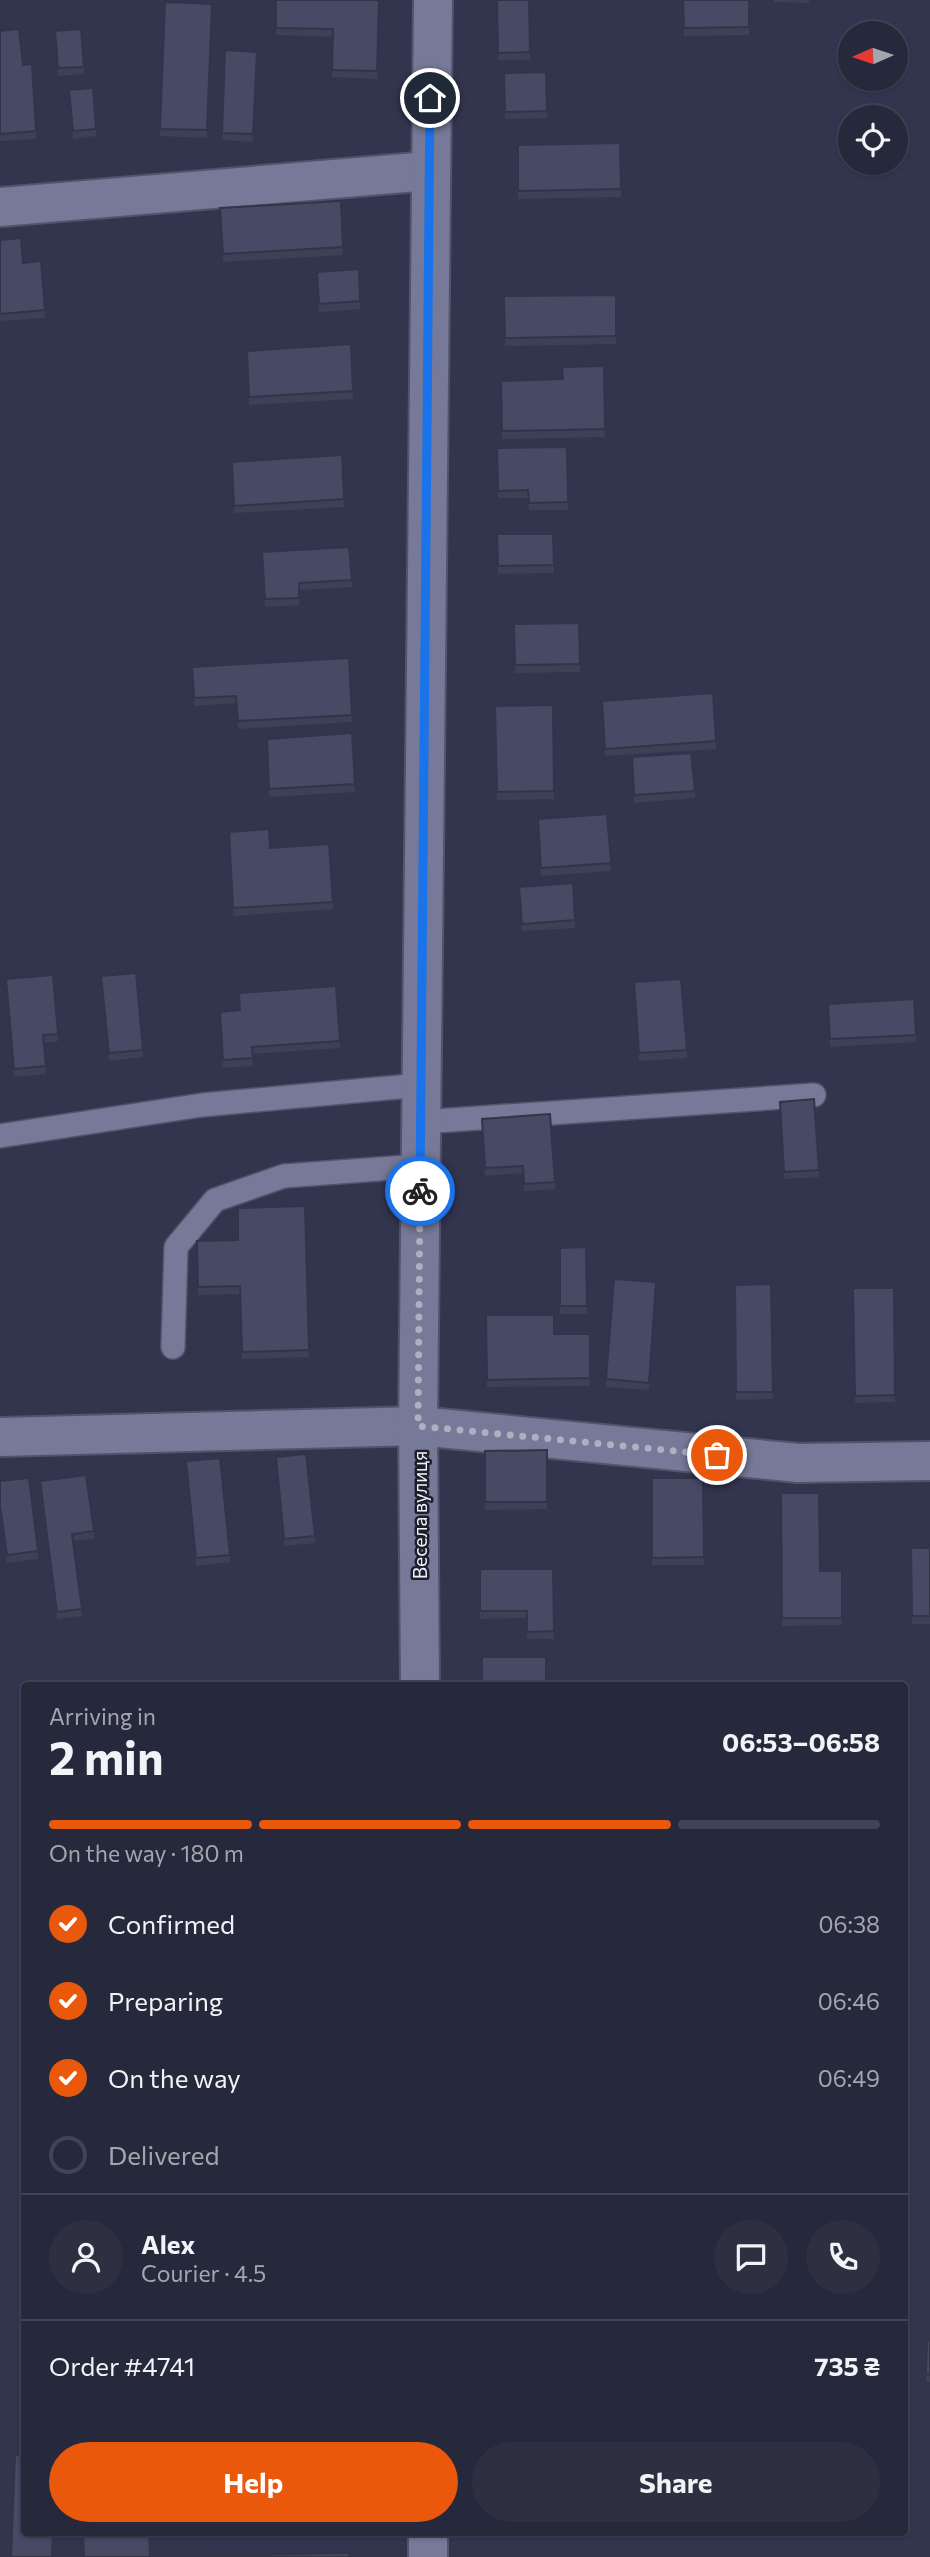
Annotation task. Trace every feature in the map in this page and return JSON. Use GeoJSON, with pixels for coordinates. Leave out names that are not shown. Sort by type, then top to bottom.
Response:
{"type":"FeatureCollection","features":[{"type":"Feature","properties":{"kind":"street","name":"Весела вулиця"},"geometry":{"type":"LineString","coordinates":[[420,1682],[420,1166],[433,0]]}},
{"type":"Feature","properties":{"kind":"street"},"geometry":{"type":"LineString","coordinates":[[0,207],[429,171]]}},
{"type":"Feature","properties":{"kind":"street"},"geometry":{"type":"LineString","coordinates":[[0,1437],[418,1426],[798,1463],[930,1461]]}},
{"type":"Feature","properties":{"kind":"street"},"geometry":{"type":"LineString","coordinates":[[428,2536],[428,2557]]}},
{"type":"Feature","properties":{"kind":"lane"},"geometry":{"type":"LineString","coordinates":[[0,1136],[202,1105],[421,1085]]}},
{"type":"Feature","properties":{"kind":"lane"},"geometry":{"type":"LineString","coordinates":[[421,1122],[814,1095]]}},
{"type":"Feature","properties":{"kind":"lane"},"geometry":{"type":"LineString","coordinates":[[173,1347],[176,1247],[215,1200],[284,1176],[420,1166]]}},
{"type":"Feature","properties":{"kind":"building"},"geometry":{"type":"Polygon","coordinates":[[[276,0],[379,0],[377,71],[332,70],[333,29],[276,28],[276,0]]]}},
{"type":"Feature","properties":{"kind":"building"},"geometry":{"type":"Polygon","coordinates":[[[497,0],[529,0],[530,52],[498,53],[497,0]]]}},
{"type":"Feature","properties":{"kind":"building"},"geometry":{"type":"Polygon","coordinates":[[[683,0],[749,0],[749,27],[684,28],[683,0]]]}},
{"type":"Feature","properties":{"kind":"building"},"geometry":{"type":"Polygon","coordinates":[[[165,2],[212,4],[207,130],[160,129],[165,2]]]}},
{"type":"Feature","properties":{"kind":"building"},"geometry":{"type":"Polygon","coordinates":[[[19,29],[23,65],[32,64],[36,131],[0,134],[0,31],[19,29]]]}},
{"type":"Feature","properties":{"kind":"building"},"geometry":{"type":"Polygon","coordinates":[[[81,29],[84,67],[58,68],[55,31],[81,29]]]}},
{"type":"Feature","properties":{"kind":"building"},"geometry":{"type":"Polygon","coordinates":[[[225,50],[257,52],[253,134],[222,133],[225,50]]]}},
{"type":"Feature","properties":{"kind":"building"},"geometry":{"type":"Polygon","coordinates":[[[546,72],[547,111],[505,112],[504,73],[546,72]]]}},
{"type":"Feature","properties":{"kind":"building"},"geometry":{"type":"Polygon","coordinates":[[[93,88],[96,129],[73,131],[69,90],[93,88]]]}},
{"type":"Feature","properties":{"kind":"building"},"geometry":{"type":"Polygon","coordinates":[[[620,143],[621,189],[518,191],[518,145],[620,143]]]}},
{"type":"Feature","properties":{"kind":"building"},"geometry":{"type":"Polygon","coordinates":[[[341,201],[343,247],[223,254],[220,208],[341,201]]]}},
{"type":"Feature","properties":{"kind":"building"},"geometry":{"type":"Polygon","coordinates":[[[21,238],[23,263],[41,261],[45,310],[0,314],[0,240],[21,238]]]}},
{"type":"Feature","properties":{"kind":"building"},"geometry":{"type":"Polygon","coordinates":[[[359,269],[360,301],[319,304],[317,272],[359,269]]]}},
{"type":"Feature","properties":{"kind":"building"},"geometry":{"type":"Polygon","coordinates":[[[616,295],[616,336],[505,338],[504,296],[616,295]]]}},
{"type":"Feature","properties":{"kind":"building"},"geometry":{"type":"Polygon","coordinates":[[[351,344],[353,391],[249,397],[247,351],[351,344]]]}},
{"type":"Feature","properties":{"kind":"building"},"geometry":{"type":"Polygon","coordinates":[[[604,366],[605,429],[502,431],[501,381],[563,379],[562,367],[604,366]]]}},
{"type":"Feature","properties":{"kind":"building"},"geometry":{"type":"Polygon","coordinates":[[[567,447],[568,502],[529,503],[528,490],[498,491],[497,448],[567,447]]]}},
{"type":"Feature","properties":{"kind":"building"},"geometry":{"type":"Polygon","coordinates":[[[342,455],[344,499],[234,506],[232,462],[342,455]]]}},
{"type":"Feature","properties":{"kind":"building"},"geometry":{"type":"Polygon","coordinates":[[[497,534],[553,534],[554,565],[498,566],[497,534]]]}},
{"type":"Feature","properties":{"kind":"building"},"geometry":{"type":"Polygon","coordinates":[[[349,547],[352,580],[299,583],[299,598],[265,599],[262,552],[349,547]]]}},
{"type":"Feature","properties":{"kind":"building"},"geometry":{"type":"Polygon","coordinates":[[[579,623],[580,664],[515,665],[514,624],[579,623]]]}},
{"type":"Feature","properties":{"kind":"building"},"geometry":{"type":"Polygon","coordinates":[[[349,658],[352,715],[238,721],[236,696],[194,698],[192,667],[349,658]]]}},
{"type":"Feature","properties":{"kind":"building"},"geometry":{"type":"Polygon","coordinates":[[[713,693],[716,741],[605,749],[602,701],[713,693]]]}},
{"type":"Feature","properties":{"kind":"building"},"geometry":{"type":"Polygon","coordinates":[[[553,705],[554,791],[497,792],[495,706],[553,705]]]}},
{"type":"Feature","properties":{"kind":"building"},"geometry":{"type":"Polygon","coordinates":[[[352,733],[355,784],[269,789],[267,739],[352,733]]]}},
{"type":"Feature","properties":{"kind":"building"},"geometry":{"type":"Polygon","coordinates":[[[691,753],[695,791],[634,795],[632,757],[691,753]]]}},
{"type":"Feature","properties":{"kind":"building"},"geometry":{"type":"Polygon","coordinates":[[[607,814],[611,863],[541,868],[538,819],[607,814]]]}},
{"type":"Feature","properties":{"kind":"building"},"geometry":{"type":"Polygon","coordinates":[[[269,829],[270,848],[329,844],[333,902],[233,908],[229,832],[269,829]]]}},
{"type":"Feature","properties":{"kind":"building"},"geometry":{"type":"Polygon","coordinates":[[[573,883],[575,920],[522,924],[519,887],[573,883]]]}},
{"type":"Feature","properties":{"kind":"building"},"geometry":{"type":"Polygon","coordinates":[[[136,973],[143,1050],[109,1053],[101,976],[136,973]]]}},
{"type":"Feature","properties":{"kind":"building"},"geometry":{"type":"Polygon","coordinates":[[[53,975],[58,1034],[43,1035],[46,1066],[14,1069],[6,979],[53,975]]]}},
{"type":"Feature","properties":{"kind":"building"},"geometry":{"type":"Polygon","coordinates":[[[681,979],[687,1050],[639,1053],[634,982],[681,979]]]}},
{"type":"Feature","properties":{"kind":"building"},"geometry":{"type":"Polygon","coordinates":[[[336,986],[340,1041],[252,1047],[253,1058],[223,1060],[220,1012],[240,1010],[239,993],[336,986]]]}},
{"type":"Feature","properties":{"kind":"building"},"geometry":{"type":"Polygon","coordinates":[[[914,999],[916,1035],[830,1039],[828,1004],[914,999]]]}},
{"type":"Feature","properties":{"kind":"building"},"geometry":{"type":"Polygon","coordinates":[[[814,1099],[819,1170],[784,1172],[780,1102],[814,1099]]]}},
{"type":"Feature","properties":{"kind":"building"},"geometry":{"type":"Polygon","coordinates":[[[550,1114],[555,1182],[524,1184],[523,1166],[485,1168],[482,1119],[550,1114]]]}},
{"type":"Feature","properties":{"kind":"building"},"geometry":{"type":"Polygon","coordinates":[[[305,1206],[309,1350],[242,1352],[240,1286],[198,1287],[197,1241],[238,1240],[238,1208],[305,1206]]]}},
{"type":"Feature","properties":{"kind":"building"},"geometry":{"type":"Polygon","coordinates":[[[586,1247],[587,1306],[560,1306],[560,1248],[586,1247]]]}},
{"type":"Feature","properties":{"kind":"building"},"geometry":{"type":"Polygon","coordinates":[[[614,1279],[656,1282],[649,1383],[606,1379],[614,1279]]]}},
{"type":"Feature","properties":{"kind":"building"},"geometry":{"type":"Polygon","coordinates":[[[771,1284],[773,1392],[736,1392],[735,1285],[771,1284]]]}},
{"type":"Feature","properties":{"kind":"building"},"geometry":{"type":"Polygon","coordinates":[[[853,1288],[894,1288],[895,1395],[855,1396],[853,1288]]]}},
{"type":"Feature","properties":{"kind":"building"},"geometry":{"type":"Polygon","coordinates":[[[486,1315],[554,1315],[554,1334],[590,1334],[590,1378],[487,1380],[486,1315]]]}},
{"type":"Feature","properties":{"kind":"building"},"geometry":{"type":"Polygon","coordinates":[[[547,1450],[547,1502],[485,1502],[485,1451],[547,1450]]]}},
{"type":"Feature","properties":{"kind":"building"},"geometry":{"type":"Polygon","coordinates":[[[306,1454],[315,1536],[284,1539],[276,1457],[306,1454]]]}},
{"type":"Feature","properties":{"kind":"building"},"geometry":{"type":"Polygon","coordinates":[[[220,1458],[230,1555],[196,1558],[186,1461],[220,1458]]]}},
{"type":"Feature","properties":{"kind":"building"},"geometry":{"type":"Polygon","coordinates":[[[86,1475],[94,1531],[72,1534],[82,1609],[57,1612],[40,1481],[86,1475]]]}},
{"type":"Feature","properties":{"kind":"building"},"geometry":{"type":"Polygon","coordinates":[[[29,1478],[38,1551],[7,1555],[0,1506],[0,1481],[29,1478]]]}},
{"type":"Feature","properties":{"kind":"building"},"geometry":{"type":"Polygon","coordinates":[[[652,1478],[703,1478],[704,1557],[652,1558],[652,1478]]]}},
{"type":"Feature","properties":{"kind":"building"},"geometry":{"type":"Polygon","coordinates":[[[781,1493],[819,1493],[820,1571],[842,1571],[842,1618],[782,1618],[781,1493]]]}},
{"type":"Feature","properties":{"kind":"building"},"geometry":{"type":"Polygon","coordinates":[[[911,1548],[930,1548],[930,1616],[912,1616],[911,1548]]]}},
{"type":"Feature","properties":{"kind":"building"},"geometry":{"type":"Polygon","coordinates":[[[480,1569],[553,1569],[554,1631],[527,1632],[527,1611],[480,1611],[480,1569]]]}},
{"type":"Feature","properties":{"kind":"building"},"geometry":{"type":"Polygon","coordinates":[[[482,1657],[546,1657],[546,1682],[482,1682],[482,1657]]]}},
{"type":"Feature","properties":{"kind":"building"},"geometry":{"type":"Polygon","coordinates":[[[927,2341],[930,2341],[930,2375],[926,2374],[927,2341]]]}},
{"type":"Feature","properties":{"kind":"building"},"geometry":{"type":"Polygon","coordinates":[[[15,2455],[21,2456],[21,2536],[53,2536],[52,2557],[11,2557],[15,2455]]]}},
{"type":"Feature","properties":{"kind":"building"},"geometry":{"type":"Polygon","coordinates":[[[83,2536],[149,2536],[150,2557],[84,2557],[83,2536]]]}},
{"type":"Feature","properties":{"kind":"building"},"geometry":{"type":"Polygon","coordinates":[[[349,2553],[349,2557],[200,2557],[200,2556],[349,2553]]]}},
{"type":"Feature","properties":{"kind":"way so far"},"geometry":{"type":"LineString","coordinates":[[420,1191],[418,1426],[717,1455]]}},
{"type":"Feature","properties":{"kind":"route"},"geometry":{"type":"LineString","coordinates":[[420,1191],[430,98]]}}]}
